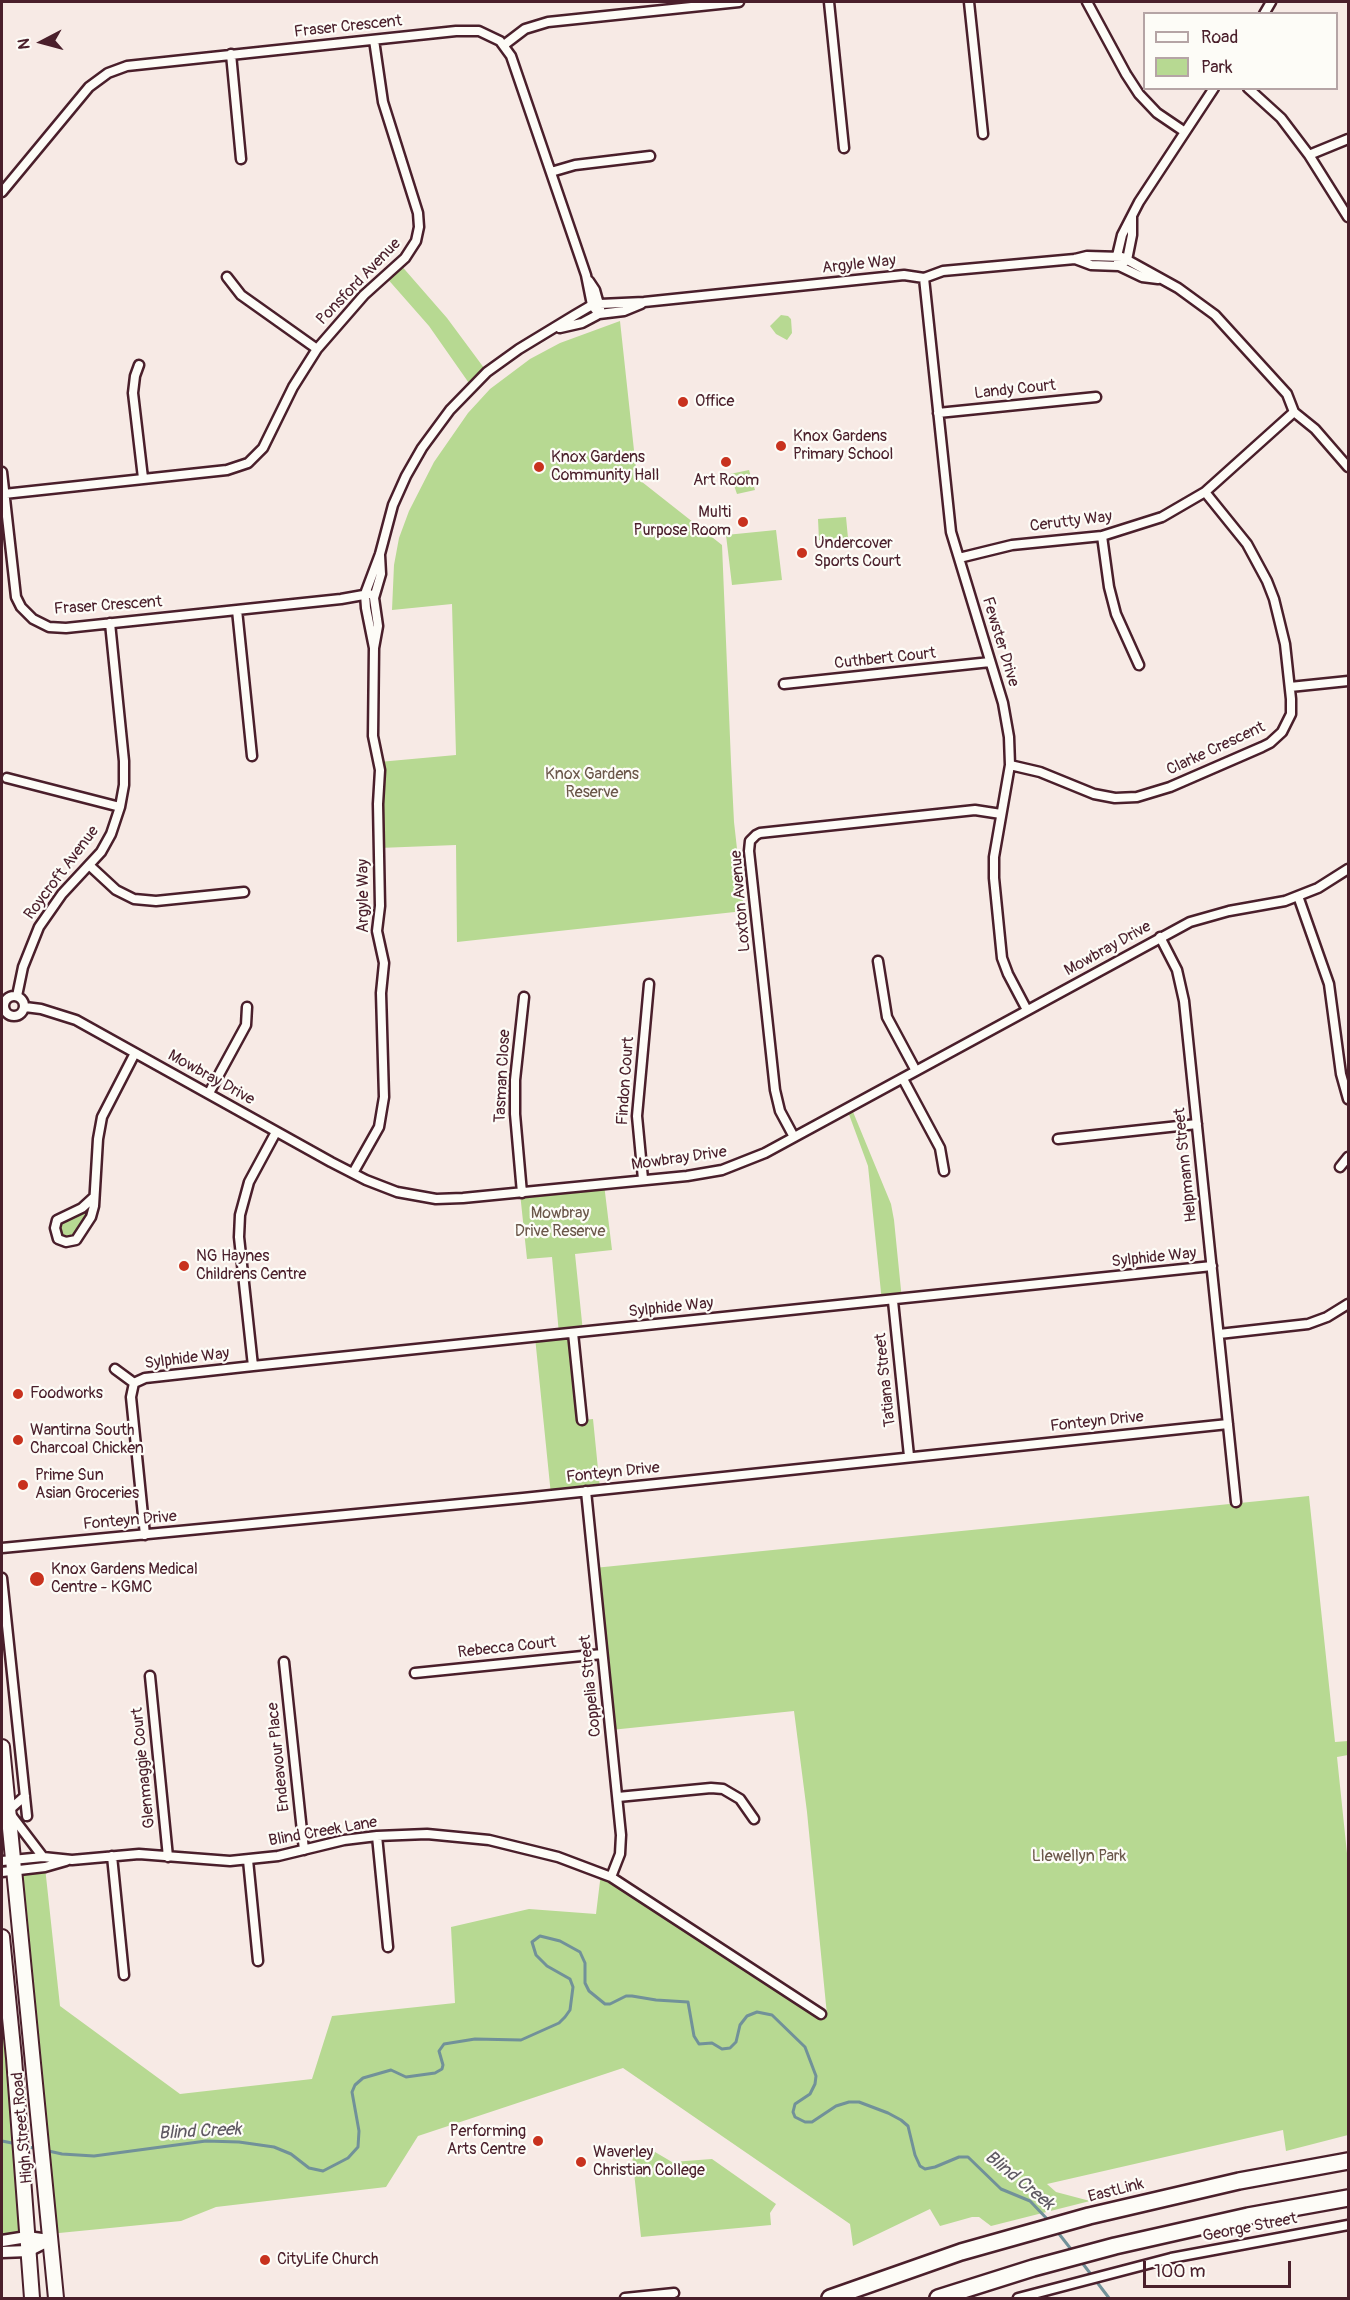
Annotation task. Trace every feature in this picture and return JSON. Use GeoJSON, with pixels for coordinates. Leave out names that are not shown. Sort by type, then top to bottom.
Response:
{"type":"FeatureCollection","features":[{"type":"Feature","properties":{"kind":"highway","name":"EastLink"},"geometry":{"type":"LineString","coordinates":[[830,2298],[951,2256],[1089,2216],[1239,2181],[1348,2161]]}},
{"type":"Feature","properties":{"kind":"highway"},"geometry":{"type":"LineString","coordinates":[[938,2298],[1114,2246],[1248,2216],[1348,2198]]}},
{"type":"Feature","properties":{"kind":"main road","name":"High Street Road"},"geometry":{"type":"LineString","coordinates":[[2,1746],[8,1810],[8,1866],[56,2298]]}},
{"type":"Feature","properties":{"kind":"main road","name":"High Street Road"},"geometry":{"type":"LineString","coordinates":[[2,1936],[21,2134],[32,2298]]}},
{"type":"Feature","properties":{"kind":"street"},"geometry":{"type":"LineString","coordinates":[[599,314],[513,63],[504,45],[525,29],[548,21],[739,2]]}},
{"type":"Feature","properties":{"kind":"street"},"geometry":{"type":"LineString","coordinates":[[829,2],[844,148]]}},
{"type":"Feature","properties":{"kind":"street"},"geometry":{"type":"LineString","coordinates":[[969,2],[983,134]]}},
{"type":"Feature","properties":{"kind":"street"},"geometry":{"type":"LineString","coordinates":[[1087,2],[1132,85],[1157,113],[1185,132]]}},
{"type":"Feature","properties":{"kind":"street","name":"Fraser Crescent"},"geometry":{"type":"LineString","coordinates":[[2,192],[81,95],[108,73],[136,64],[474,30],[493,36],[504,45]]}},
{"type":"Feature","properties":{"kind":"street","name":"Ponsford Avenue"},"geometry":{"type":"LineString","coordinates":[[4,494],[220,471],[248,463],[263,448],[293,387],[317,349],[357,302],[405,258],[414,247],[418,234],[418,213],[380,88],[374,40]]}},
{"type":"Feature","properties":{"kind":"street"},"geometry":{"type":"LineString","coordinates":[[231,54],[241,159]]}},
{"type":"Feature","properties":{"kind":"street"},"geometry":{"type":"LineString","coordinates":[[1132,217],[1132,235],[1127,260],[1119,266],[1117,256],[1123,232],[1146,189],[1213,90]]}},
{"type":"Feature","properties":{"kind":"street"},"geometry":{"type":"LineString","coordinates":[[1250,90],[1277,113],[1309,155],[1348,217]]}},
{"type":"Feature","properties":{"kind":"street"},"geometry":{"type":"LineString","coordinates":[[1309,155],[1348,139]]}},
{"type":"Feature","properties":{"kind":"street"},"geometry":{"type":"LineString","coordinates":[[551,172],[582,164],[650,156]]}},
{"type":"Feature","properties":{"kind":"street","name":"Argyle Way"},"geometry":{"type":"LineString","coordinates":[[353,1173],[379,1127],[384,1097],[381,993],[384,963],[378,931],[380,779],[379,762],[374,743],[374,648],[370,598],[390,517],[406,476],[422,448],[441,420],[487,372],[519,349],[596,304],[644,302],[904,275],[924,278],[943,272],[1075,260],[1087,256],[1117,256],[1145,269],[1203,305],[1227,327],[1287,394],[1294,412],[1316,429],[1348,467]]}},
{"type":"Feature","properties":{"kind":"street","name":"Argyle Way"},"geometry":{"type":"LineString","coordinates":[[1075,260],[1091,265],[1119,266],[1142,277],[1158,279]]}},
{"type":"Feature","properties":{"kind":"street"},"geometry":{"type":"LineString","coordinates":[[227,277],[241,295],[317,349]]}},
{"type":"Feature","properties":{"kind":"street","name":"Fewster Drive"},"geometry":{"type":"LineString","coordinates":[[924,278],[949,522],[1008,726],[1010,765],[994,857],[993,879],[1002,958],[1027,1010]]}},
{"type":"Feature","properties":{"kind":"street","name":"Argyle Way"},"geometry":{"type":"LineString","coordinates":[[554,330],[582,323],[599,314],[627,310],[644,302]]}},
{"type":"Feature","properties":{"kind":"street"},"geometry":{"type":"LineString","coordinates":[[139,365],[133,393],[143,478]]}},
{"type":"Feature","properties":{"kind":"street","name":"Landy Court"},"geometry":{"type":"LineString","coordinates":[[938,413],[1096,397]]}},
{"type":"Feature","properties":{"kind":"street","name":"Cerutty Way"},"geometry":{"type":"LineString","coordinates":[[958,558],[1012,544],[1102,536],[1162,517],[1205,492],[1294,412]]}},
{"type":"Feature","properties":{"kind":"street","name":"Fraser Crescent"},"geometry":{"type":"LineString","coordinates":[[2,472],[13,588],[21,607],[33,619],[49,627],[66,628],[341,599],[370,598]]}},
{"type":"Feature","properties":{"kind":"street","name":"Clarke Crescent"},"geometry":{"type":"LineString","coordinates":[[1010,765],[1040,772],[1083,791],[1105,797],[1126,798],[1147,795],[1270,744],[1282,732],[1292,706],[1283,629],[1267,581],[1247,544],[1205,492]]}},
{"type":"Feature","properties":{"kind":"street"},"geometry":{"type":"LineString","coordinates":[[1102,536],[1108,588],[1116,614],[1140,666]]}},
{"type":"Feature","properties":{"kind":"street"},"geometry":{"type":"LineString","coordinates":[[237,610],[252,756]]}},
{"type":"Feature","properties":{"kind":"street","name":"Roycroft Avenue"},"geometry":{"type":"LineString","coordinates":[[17,996],[23,967],[39,927],[54,904],[109,839],[120,807],[124,785],[124,761],[110,623]]}},
{"type":"Feature","properties":{"kind":"street","name":"Cuthbert Court"},"geometry":{"type":"LineString","coordinates":[[784,684],[990,662]]}},
{"type":"Feature","properties":{"kind":"street"},"geometry":{"type":"LineString","coordinates":[[1290,687],[1348,681]]}},
{"type":"Feature","properties":{"kind":"street"},"geometry":{"type":"LineString","coordinates":[[7,778],[120,807]]}},
{"type":"Feature","properties":{"kind":"street","name":"Loxton Avenue"},"geometry":{"type":"LineString","coordinates":[[794,1137],[780,1111],[775,1089],[749,851],[750,841],[760,833],[806,828],[975,810],[1001,814]]}},
{"type":"Feature","properties":{"kind":"street"},"geometry":{"type":"LineString","coordinates":[[89,865],[116,890],[134,899],[156,902],[244,892]]}},
{"type":"Feature","properties":{"kind":"street","name":"Mowbray Drive"},"geometry":{"type":"LineString","coordinates":[[17,996],[4,1000],[4,1012],[12,1016],[19,1016],[25,1007],[41,1009],[76,1020],[276,1132],[387,1189],[436,1199],[463,1198],[687,1176],[722,1170],[765,1154],[1190,922],[1210,915],[1275,903],[1298,896],[1318,888],[1348,869]]}},
{"type":"Feature","properties":{"kind":"street"},"geometry":{"type":"LineString","coordinates":[[1298,896],[1329,984],[1341,1074],[1348,1100]]}},
{"type":"Feature","properties":{"kind":"street","name":"Helpmann Street"},"geometry":{"type":"LineString","coordinates":[[1160,937],[1173,961],[1182,988],[1236,1502]]}},
{"type":"Feature","properties":{"kind":"street"},"geometry":{"type":"LineString","coordinates":[[878,961],[887,1017],[916,1071]]}},
{"type":"Feature","properties":{"kind":"street","name":"Findon Court"},"geometry":{"type":"LineString","coordinates":[[643,1179],[636,1116],[649,984]]}},
{"type":"Feature","properties":{"kind":"street"},"geometry":{"type":"LineString","coordinates":[[17,996],[23,1000],[25,1007]]}},
{"type":"Feature","properties":{"kind":"street","name":"Tasman Close"},"geometry":{"type":"LineString","coordinates":[[522,1192],[514,1114],[515,1080],[524,997]]}},
{"type":"Feature","properties":{"kind":"street"},"geometry":{"type":"LineString","coordinates":[[209,1093],[246,1025],[247,1007]]}},
{"type":"Feature","properties":{"kind":"street"},"geometry":{"type":"LineString","coordinates":[[94,1197],[82,1208],[57,1220],[55,1228],[58,1239],[68,1242],[80,1236],[91,1217],[94,1197],[98,1139],[102,1117],[135,1053]]}},
{"type":"Feature","properties":{"kind":"street"},"geometry":{"type":"LineString","coordinates":[[903,1079],[940,1148],[944,1171]]}},
{"type":"Feature","properties":{"kind":"street"},"geometry":{"type":"LineString","coordinates":[[1058,1139],[1197,1124]]}},
{"type":"Feature","properties":{"kind":"street"},"geometry":{"type":"LineString","coordinates":[[253,1366],[239,1237],[240,1215],[249,1182],[276,1132]]}},
{"type":"Feature","properties":{"kind":"street"},"geometry":{"type":"LineString","coordinates":[[1340,1167],[1348,1157]]}},
{"type":"Feature","properties":{"kind":"street","name":"Sylphide Way"},"geometry":{"type":"LineString","coordinates":[[134,1383],[145,1378],[253,1366],[1212,1266]]}},
{"type":"Feature","properties":{"kind":"street","name":"Tatiana Street"},"geometry":{"type":"LineString","coordinates":[[893,1301],[909,1456]]}},
{"type":"Feature","properties":{"kind":"street"},"geometry":{"type":"LineString","coordinates":[[1219,1334],[1308,1324],[1327,1317],[1348,1304]]}},
{"type":"Feature","properties":{"kind":"street"},"geometry":{"type":"LineString","coordinates":[[573,1333],[582,1420]]}},
{"type":"Feature","properties":{"kind":"street"},"geometry":{"type":"LineString","coordinates":[[115,1369],[134,1383],[131,1397],[145,1535]]}},
{"type":"Feature","properties":{"kind":"street","name":"Fonteyn Drive"},"geometry":{"type":"LineString","coordinates":[[2,1548],[586,1491],[1228,1424]]}},
{"type":"Feature","properties":{"kind":"street","name":"Coppelia Street"},"geometry":{"type":"LineString","coordinates":[[586,1491],[618,1797],[621,1848],[619,1860],[611,1877]]}},
{"type":"Feature","properties":{"kind":"street"},"geometry":{"type":"LineString","coordinates":[[2,1578],[3,1607],[27,1816]]}},
{"type":"Feature","properties":{"kind":"street","name":"Rebecca Court"},"geometry":{"type":"LineString","coordinates":[[415,1673],[602,1653]]}},
{"type":"Feature","properties":{"kind":"street","name":"Endeavour Place"},"geometry":{"type":"LineString","coordinates":[[284,1662],[304,1850]]}},
{"type":"Feature","properties":{"kind":"street","name":"Glenmaggie Court"},"geometry":{"type":"LineString","coordinates":[[150,1676],[168,1857]]}},
{"type":"Feature","properties":{"kind":"street"},"geometry":{"type":"LineString","coordinates":[[618,1797],[711,1788],[723,1789],[740,1799],[754,1819]]}},
{"type":"Feature","properties":{"kind":"street"},"geometry":{"type":"LineString","coordinates":[[25,1796],[8,1810],[43,1857]]}},
{"type":"Feature","properties":{"kind":"street","name":"Blind Creek Lane"},"geometry":{"type":"LineString","coordinates":[[8,1866],[45,1867],[72,1860],[139,1854],[207,1861],[249,1860],[344,1840],[377,1836],[427,1834],[489,1840],[558,1857],[611,1877],[821,2014]]}},
{"type":"Feature","properties":{"kind":"street"},"geometry":{"type":"LineString","coordinates":[[377,1836],[388,1947]]}},
{"type":"Feature","properties":{"kind":"street"},"geometry":{"type":"LineString","coordinates":[[112,1856],[124,1975]]}},
{"type":"Feature","properties":{"kind":"street","name":"Blind Creek Lane"},"geometry":{"type":"LineString","coordinates":[[8,1866],[43,1857],[72,1860]]}},
{"type":"Feature","properties":{"kind":"street"},"geometry":{"type":"LineString","coordinates":[[249,1860],[258,1961]]}},
{"type":"Feature","properties":{"kind":"street","name":"George Street"},"geometry":{"type":"LineString","coordinates":[[1018,2298],[1190,2254],[1348,2225]]}},
{"type":"Feature","properties":{"kind":"street"},"geometry":{"type":"LineString","coordinates":[[2,2252],[50,2240]]}},
{"type":"Feature","properties":{"kind":"street"},"geometry":{"type":"LineString","coordinates":[[2,2241],[27,2244]]}},
{"type":"Feature","properties":{"kind":"street"},"geometry":{"type":"LineString","coordinates":[[625,2298],[674,2293]]}},
{"type":"Feature","properties":{"kind":"green space"},"geometry":{"type":"Polygon","coordinates":[[[399,263],[447,318],[487,372],[471,386],[429,326],[385,276],[399,263]]]}},
{"type":"Feature","properties":{"kind":"green space"},"geometry":{"type":"Polygon","coordinates":[[[781,315],[791,319],[792,333],[787,340],[776,334],[770,326],[781,315]]]}},
{"type":"Feature","properties":{"kind":"green space","name":"Knox Gardens Reserve"},"geometry":{"type":"Polygon","coordinates":[[[620,321],[637,478],[722,545],[734,822],[744,911],[457,942],[456,845],[379,848],[379,762],[456,755],[452,604],[392,610],[394,565],[399,538],[409,511],[434,462],[468,413],[490,389],[530,359],[560,343],[620,321]]]}},
{"type":"Feature","properties":{"kind":"green space"},"geometry":{"type":"Polygon","coordinates":[[[749,470],[755,490],[737,494],[730,474],[749,470]]]}},
{"type":"Feature","properties":{"kind":"green space"},"geometry":{"type":"Polygon","coordinates":[[[846,517],[848,538],[819,540],[818,519],[846,517]]]}},
{"type":"Feature","properties":{"kind":"green space"},"geometry":{"type":"Polygon","coordinates":[[[776,530],[782,580],[732,585],[726,535],[776,530]]]}},
{"type":"Feature","properties":{"kind":"green space"},"geometry":{"type":"Polygon","coordinates":[[[851,1107],[891,1204],[902,1300],[882,1302],[868,1166],[847,1109],[851,1107]]]}},
{"type":"Feature","properties":{"kind":"green space","name":"Mowbray Drive Reserve"},"geometry":{"type":"Polygon","coordinates":[[[604,1184],[612,1250],[575,1254],[583,1332],[573,1333],[583,1420],[593,1419],[600,1489],[551,1495],[535,1337],[559,1334],[552,1257],[527,1259],[520,1193],[604,1184]]]}},
{"type":"Feature","properties":{"kind":"green space"},"geometry":{"type":"Polygon","coordinates":[[[94,1197],[80,1236],[62,1242],[57,1220],[94,1197]]]}},
{"type":"Feature","properties":{"kind":"green space","name":"Llewellyn Park"},"geometry":{"type":"Polygon","coordinates":[[[1309,1496],[1335,1742],[1348,1741],[1348,1755],[1337,1757],[1348,1863],[1348,2135],[1286,2151],[1283,2130],[1047,2184],[1056,2192],[1090,2201],[991,2226],[979,2217],[972,2217],[940,2226],[930,2209],[853,2246],[850,2224],[623,2068],[418,2136],[386,2187],[216,2207],[181,2221],[49,2234],[15,1870],[45,1867],[60,2006],[180,2094],[312,2079],[332,2016],[455,2003],[451,1927],[529,1909],[596,1914],[601,1873],[821,2014],[827,2015],[807,1812],[794,1711],[611,1730],[594,1568],[1309,1496]]]}},
{"type":"Feature","properties":{"kind":"green space"},"geometry":{"type":"Polygon","coordinates":[[[2,1937],[27,2237],[2,2241],[2,1937]]]}},
{"type":"Feature","properties":{"kind":"green space"},"geometry":{"type":"Polygon","coordinates":[[[655,2152],[672,2162],[712,2159],[776,2204],[770,2213],[771,2225],[641,2237],[632,2154],[655,2152]]]}},
{"type":"Feature","properties":{"kind":"waterway","name":"Blind Creek"},"geometry":{"type":"LineString","coordinates":[[44,2150],[62,2154],[94,2156],[206,2141],[239,2142],[274,2147],[291,2154],[309,2168],[323,2171],[348,2158],[358,2147],[359,2131],[352,2092],[355,2085],[363,2078],[391,2070],[406,2077],[435,2073],[442,2069],[439,2051],[444,2044],[475,2039],[521,2040],[559,2023],[565,2017],[570,2010],[573,1987],[570,1979],[547,1966],[536,1955],[532,1942],[540,1936],[560,1941],[580,1952],[585,1963],[585,1983],[589,1991],[605,2004],[626,1996],[688,2002],[694,2036],[699,2044],[712,2043],[722,2049],[730,2048],[736,2042],[740,2025],[747,2016],[757,2012],[772,2015],[805,2047],[816,2076],[810,2094],[795,2104],[793,2112],[795,2117],[805,2122],[812,2122],[836,2106],[849,2102],[859,2102],[888,2113],[908,2126],[920,2166],[925,2169],[959,2157],[968,2157],[1001,2189],[1030,2201],[1050,2222]]}},
{"type":"Feature","properties":{"kind":"waterway","name":"Blind Creek"},"geometry":{"type":"LineString","coordinates":[[2,2141],[17,2144]]}},
{"type":"Feature","properties":{"kind":"waterway","name":"Blind Creek"},"geometry":{"type":"LineString","coordinates":[[24,2146],[38,2149]]}},
{"type":"Feature","properties":{"kind":"waterway","name":"Blind Creek"},"geometry":{"type":"LineString","coordinates":[[1056,2230],[1074,2253]]}},
{"type":"Feature","properties":{"kind":"waterway","name":"Blind Creek"},"geometry":{"type":"LineString","coordinates":[[1080,2260],[1109,2298]]}},
{"type":"Feature","properties":{"kind":"place","name":"Office"},"geometry":{"type":"Point","coordinates":[683,402]}},
{"type":"Feature","properties":{"kind":"place","name":"Knox Gardens Primary School"},"geometry":{"type":"Point","coordinates":[781,446]}},
{"type":"Feature","properties":{"kind":"place","name":"Art Room"},"geometry":{"type":"Point","coordinates":[726,462]}},
{"type":"Feature","properties":{"kind":"place","name":"Knox Gardens Community Hall"},"geometry":{"type":"Point","coordinates":[539,467]}},
{"type":"Feature","properties":{"kind":"place","name":"Multi Purpose Room"},"geometry":{"type":"Point","coordinates":[743,522]}},
{"type":"Feature","properties":{"kind":"place","name":"Undercover Sports Court"},"geometry":{"type":"Point","coordinates":[802,553]}},
{"type":"Feature","properties":{"kind":"place","name":"NG Haynes Childrens Centre"},"geometry":{"type":"Point","coordinates":[184,1266]}},
{"type":"Feature","properties":{"kind":"place","name":"Foodworks"},"geometry":{"type":"Point","coordinates":[18,1394]}},
{"type":"Feature","properties":{"kind":"place","name":"Wantirna South Charcoal Chicken"},"geometry":{"type":"Point","coordinates":[18,1440]}},
{"type":"Feature","properties":{"kind":"place","name":"Prime Sun Asian Groceries"},"geometry":{"type":"Point","coordinates":[23,1485]}},
{"type":"Feature","properties":{"kind":"place","name":"Knox Gardens Medical Centre - KGMC"},"geometry":{"type":"Point","coordinates":[37,1579]}},
{"type":"Feature","properties":{"kind":"place","name":"Performing Arts Centre"},"geometry":{"type":"Point","coordinates":[538,2141]}},
{"type":"Feature","properties":{"kind":"place","name":"Waverley Christian College"},"geometry":{"type":"Point","coordinates":[581,2162]}},
{"type":"Feature","properties":{"kind":"place","name":"CityLife Church"},"geometry":{"type":"Point","coordinates":[265,2260]}}]}
